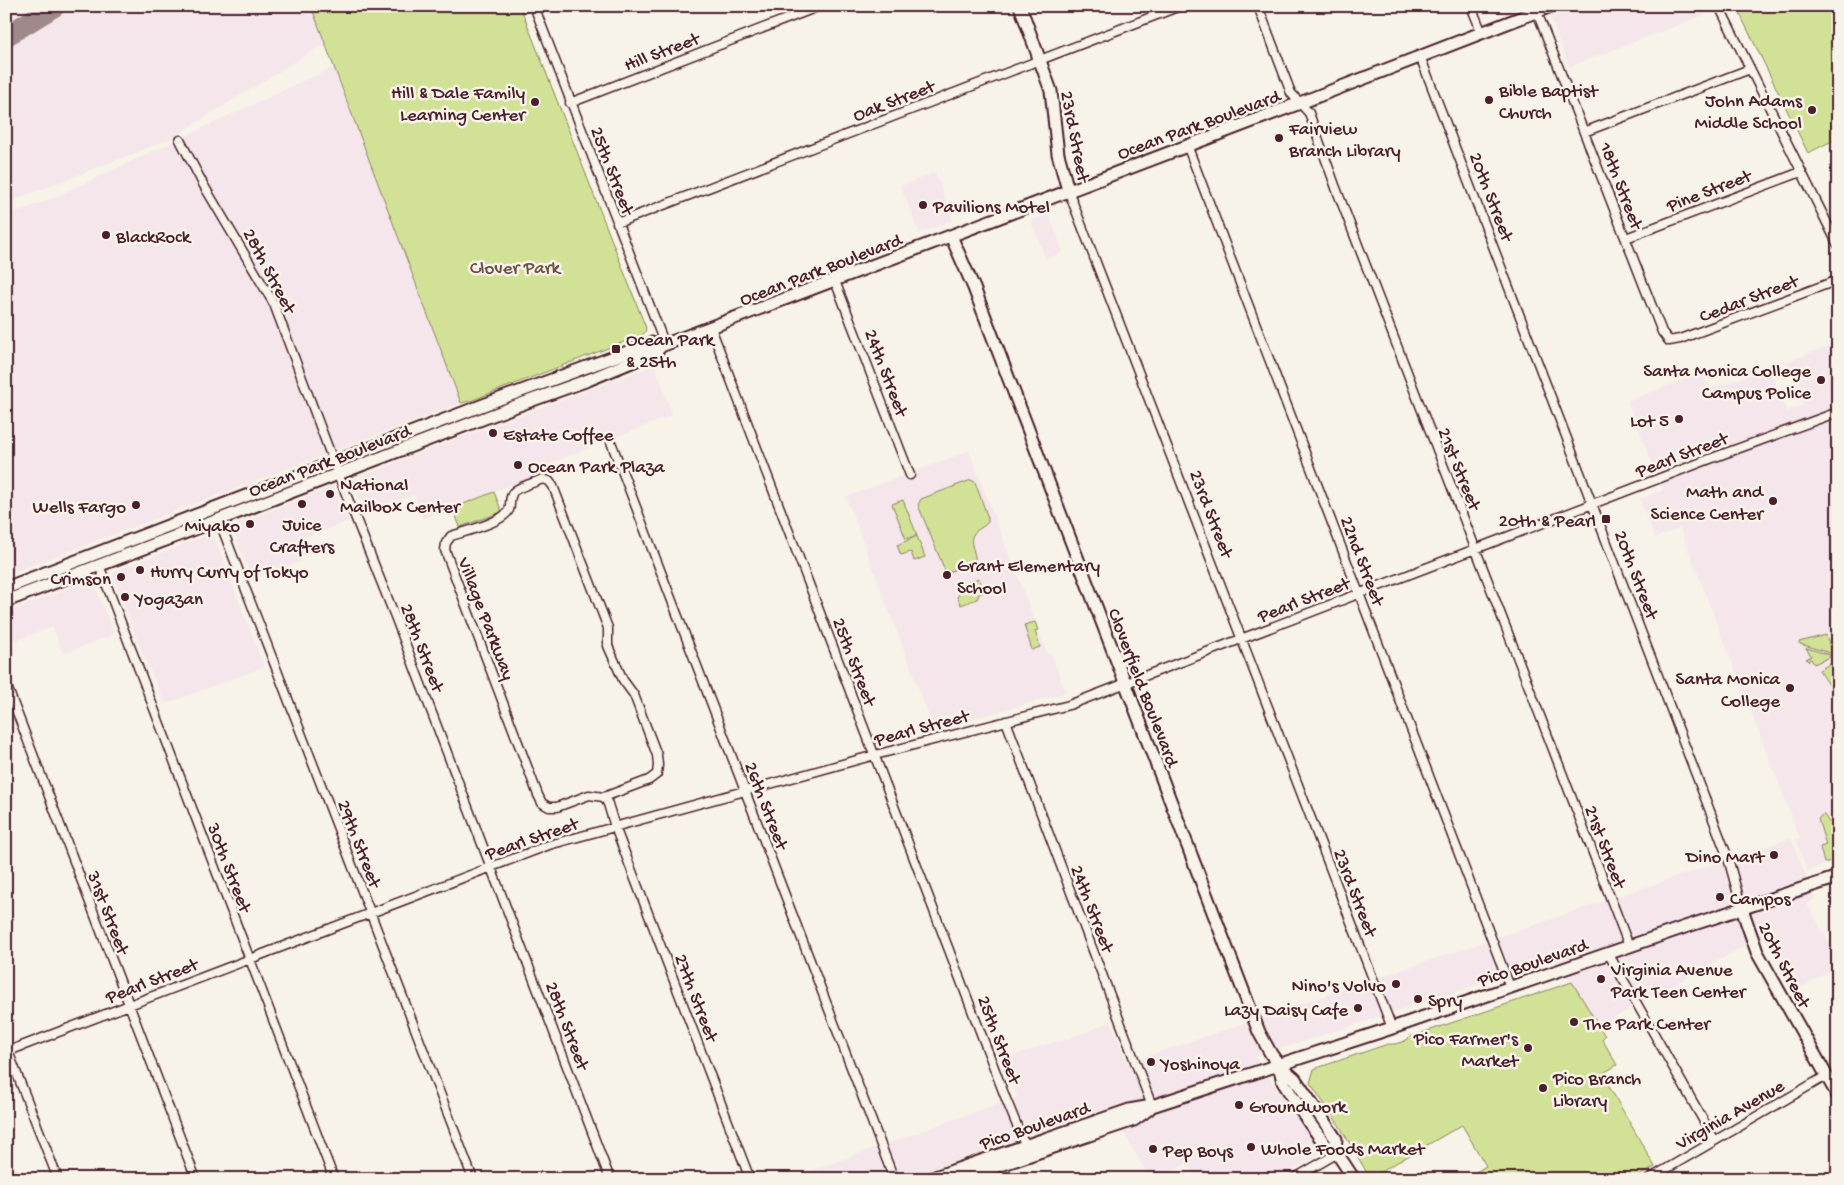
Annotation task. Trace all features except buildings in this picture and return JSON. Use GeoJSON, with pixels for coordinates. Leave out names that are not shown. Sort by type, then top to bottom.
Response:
{"type":"FeatureCollection","features":[{"type":"Feature","properties":{"kind":"street","name":"25th Street"},"geometry":{"type":"LineString","coordinates":[[534,6],[663,346]]}},
{"type":"Feature","properties":{"kind":"street","name":"Hill Street"},"geometry":{"type":"LineString","coordinates":[[570,103],[820,6]]}},
{"type":"Feature","properties":{"kind":"street","name":"23rd Street"},"geometry":{"type":"LineString","coordinates":[[1020,6],[1041,59],[1051,91],[1058,154],[1068,190],[1392,1028]]}},
{"type":"Feature","properties":{"kind":"street","name":"Oak Street"},"geometry":{"type":"LineString","coordinates":[[617,223],[1180,6]]}},
{"type":"Feature","properties":{"kind":"street","name":"21st Street"},"geometry":{"type":"LineString","coordinates":[[1258,6],[1288,88],[1309,113],[1336,188],[1629,946]]}},
{"type":"Feature","properties":{"kind":"street"},"geometry":{"type":"LineString","coordinates":[[1471,6],[1482,33]]}},
{"type":"Feature","properties":{"kind":"street","name":"Ocean Park Boulevard"},"geometry":{"type":"LineString","coordinates":[[6,588],[336,468],[588,380],[656,352],[663,346],[1551,6]]}},
{"type":"Feature","properties":{"kind":"street"},"geometry":{"type":"LineString","coordinates":[[1719,6],[1838,245]]}},
{"type":"Feature","properties":{"kind":"street","name":"18th Street"},"geometry":{"type":"LineString","coordinates":[[1538,12],[1662,332],[1669,341]]}},
{"type":"Feature","properties":{"kind":"street","name":"20th Street"},"geometry":{"type":"LineString","coordinates":[[1420,56],[1728,858],[1742,909],[1757,952],[1838,1096]]}},
{"type":"Feature","properties":{"kind":"street"},"geometry":{"type":"LineString","coordinates":[[1584,132],[1750,69]]}},
{"type":"Feature","properties":{"kind":"street","name":"28th Street"},"geometry":{"type":"LineString","coordinates":[[180,140],[203,184],[274,304],[610,1179]]}},
{"type":"Feature","properties":{"kind":"street","name":"22nd Street"},"geometry":{"type":"LineString","coordinates":[[1187,145],[1510,987]]}},
{"type":"Feature","properties":{"kind":"street","name":"Pine Street"},"geometry":{"type":"LineString","coordinates":[[1626,238],[1801,172]]}},
{"type":"Feature","properties":{"kind":"street","name":"Cloverfield Boulevard"},"geometry":{"type":"LineString","coordinates":[[951,236],[974,288],[1254,1018],[1271,1054],[1279,1065],[1283,1082],[1327,1147],[1337,1152],[1354,1179]]}},
{"type":"Feature","properties":{"kind":"street","name":"Cedar Street"},"geometry":{"type":"LineString","coordinates":[[1669,341],[1680,340],[1838,280]]}},
{"type":"Feature","properties":{"kind":"street","name":"24th Street"},"geometry":{"type":"LineString","coordinates":[[835,281],[910,475]]}},
{"type":"Feature","properties":{"kind":"street","name":"25th Street"},"geometry":{"type":"LineString","coordinates":[[710,328],[1017,1125],[1027,1145]]}},
{"type":"Feature","properties":{"kind":"street","name":"Pearl Street"},"geometry":{"type":"LineString","coordinates":[[7,1050],[549,845],[875,755],[1069,704],[1476,550],[1715,457],[1838,412]]}},
{"type":"Feature","properties":{"kind":"street","name":"26th Street"},"geometry":{"type":"LineString","coordinates":[[611,442],[894,1179]]}},
{"type":"Feature","properties":{"kind":"street","name":"Ocean Park Boulevard"},"geometry":{"type":"LineString","coordinates":[[6,601],[218,520],[336,468]]}},
{"type":"Feature","properties":{"kind":"street","name":"Village Parkway"},"geometry":{"type":"LineString","coordinates":[[543,479],[549,480],[553,486],[608,628],[608,646],[623,680],[634,695],[657,755],[657,774],[649,780],[604,797],[589,795],[557,807],[549,807],[542,802],[445,550],[446,543],[451,536],[500,519],[508,512],[511,506],[511,495],[515,490],[543,479]]}},
{"type":"Feature","properties":{"kind":"street","name":"29th Street"},"geometry":{"type":"LineString","coordinates":[[218,520],[473,1179]]}},
{"type":"Feature","properties":{"kind":"street","name":"30th Street"},"geometry":{"type":"LineString","coordinates":[[99,565],[334,1179]]}},
{"type":"Feature","properties":{"kind":"street","name":"31st Street"},"geometry":{"type":"LineString","coordinates":[[6,684],[196,1179]]}},
{"type":"Feature","properties":{"kind":"street","name":"24th Street"},"geometry":{"type":"LineString","coordinates":[[1006,720],[1152,1106]]}},
{"type":"Feature","properties":{"kind":"street","name":"27th Street"},"geometry":{"type":"LineString","coordinates":[[604,797],[750,1179]]}},
{"type":"Feature","properties":{"kind":"street","name":"Pico Boulevard"},"geometry":{"type":"LineString","coordinates":[[959,1179],[972,1169],[1027,1145],[1130,1110],[1152,1106],[1392,1028],[1608,953],[1838,877]]}},
{"type":"Feature","properties":{"kind":"street"},"geometry":{"type":"LineString","coordinates":[[1608,953],[1714,1139]]}},
{"type":"Feature","properties":{"kind":"street"},"geometry":{"type":"LineString","coordinates":[[7,1050],[58,1179]]}},
{"type":"Feature","properties":{"kind":"street","name":"Virginia Avenue"},"geometry":{"type":"LineString","coordinates":[[1649,1179],[1714,1139],[1826,1076]]}},
{"type":"Feature","properties":{"kind":"street","name":"Pico Boulevard"},"geometry":{"type":"LineString","coordinates":[[928,1179],[1036,1153],[1134,1120],[1152,1106]]}},
{"type":"Feature","properties":{"kind":"street"},"geometry":{"type":"LineString","coordinates":[[1027,1145],[1036,1153]]}},
{"type":"Feature","properties":{"kind":"street"},"geometry":{"type":"LineString","coordinates":[[1293,1179],[1337,1152]]}},
{"type":"Feature","properties":{"kind":"shaded area"},"geometry":{"type":"Polygon","coordinates":[[[6,6],[311,6],[325,43],[170,139],[6,203],[6,6]]]}},
{"type":"Feature","properties":{"kind":"shaded area"},"geometry":{"type":"Polygon","coordinates":[[[1546,6],[1706,6],[1709,13],[1569,67],[1546,6]]]}},
{"type":"Feature","properties":{"kind":"shaded area"},"geometry":{"type":"Polygon","coordinates":[[[334,67],[461,403],[6,575],[6,216],[51,199],[334,67]]]}},
{"type":"Feature","properties":{"kind":"shaded area"},"geometry":{"type":"Polygon","coordinates":[[[935,172],[953,220],[919,233],[901,186],[935,172]]]}},
{"type":"Feature","properties":{"kind":"shaded area"},"geometry":{"type":"Polygon","coordinates":[[[1049,215],[1063,252],[1046,259],[1031,221],[1049,215]]]}},
{"type":"Feature","properties":{"kind":"shaded area","name":"Santa Monica College"},"geometry":{"type":"Polygon","coordinates":[[[1835,344],[1838,350],[1838,860],[1807,871],[1796,840],[1800,838],[1680,528],[1655,538],[1640,499],[1663,490],[1627,401],[1702,373],[1710,389],[1769,368],[1787,411],[1803,405],[1786,362],[1835,344]]]}},
{"type":"Feature","properties":{"kind":"shaded area"},"geometry":{"type":"Polygon","coordinates":[[[655,365],[672,415],[551,463],[553,469],[423,518],[414,495],[367,513],[353,481],[401,460],[655,365]]]}},
{"type":"Feature","properties":{"kind":"shaded area","name":"Grant Elementary School"},"geometry":{"type":"Polygon","coordinates":[[[969,451],[1048,655],[1051,654],[1066,693],[934,729],[846,497],[969,451]]]}},
{"type":"Feature","properties":{"kind":"shaded area"},"geometry":{"type":"Polygon","coordinates":[[[334,486],[349,521],[295,541],[302,561],[252,579],[231,526],[334,486]]]}},
{"type":"Feature","properties":{"kind":"shaded area"},"geometry":{"type":"Polygon","coordinates":[[[208,535],[214,536],[264,667],[165,704],[112,576],[115,571],[208,535]]]}},
{"type":"Feature","properties":{"kind":"shaded area"},"geometry":{"type":"Polygon","coordinates":[[[90,580],[93,581],[114,634],[63,654],[53,627],[6,644],[6,613],[90,580]]]}},
{"type":"Feature","properties":{"kind":"shaded area"},"geometry":{"type":"Polygon","coordinates":[[[1791,838],[1815,899],[1807,904],[1838,958],[1838,966],[1795,991],[1773,953],[1767,937],[1739,949],[1599,1026],[1557,959],[1255,1057],[1321,1153],[1277,1179],[1197,1179],[1187,1163],[1159,1179],[1150,1179],[1110,1108],[903,1179],[788,1179],[1017,1097],[1004,1059],[1053,1042],[1060,1042],[1111,1022],[1127,1063],[1791,838]]]}},
{"type":"Feature","properties":{"kind":"green space","name":"Clover Park"},"geometry":{"type":"Polygon","coordinates":[[[311,6],[520,6],[646,328],[645,332],[642,335],[461,403],[311,6]]]}},
{"type":"Feature","properties":{"kind":"green space","name":"John Adams Middle School"},"geometry":{"type":"Polygon","coordinates":[[[1736,6],[1838,6],[1838,138],[1808,153],[1736,6]]]}},
{"type":"Feature","properties":{"kind":"green space"},"geometry":{"type":"Polygon","coordinates":[[[971,480],[975,482],[988,522],[974,533],[971,540],[975,562],[946,573],[918,505],[921,499],[971,480]]]}},
{"type":"Feature","properties":{"kind":"green space"},"geometry":{"type":"Polygon","coordinates":[[[494,492],[502,512],[460,527],[453,508],[494,492]]]}},
{"type":"Feature","properties":{"kind":"green space"},"geometry":{"type":"Polygon","coordinates":[[[903,500],[917,535],[906,539],[892,504],[903,500]]]}},
{"type":"Feature","properties":{"kind":"green space"},"geometry":{"type":"Polygon","coordinates":[[[917,536],[925,557],[914,561],[911,552],[901,555],[897,545],[917,536]]]}},
{"type":"Feature","properties":{"kind":"green space"},"geometry":{"type":"Polygon","coordinates":[[[979,578],[984,592],[979,594],[977,599],[961,605],[957,597],[968,582],[979,578]]]}},
{"type":"Feature","properties":{"kind":"green space"},"geometry":{"type":"Polygon","coordinates":[[[1035,622],[1038,630],[1035,631],[1040,647],[1032,650],[1024,625],[1035,622]]]}},
{"type":"Feature","properties":{"kind":"green space"},"geometry":{"type":"Polygon","coordinates":[[[1826,635],[1833,654],[1800,644],[1799,642],[1826,635]]]}},
{"type":"Feature","properties":{"kind":"green space"},"geometry":{"type":"Polygon","coordinates":[[[1806,648],[1830,655],[1830,657],[1814,664],[1811,659],[1808,661],[1806,659],[1811,656],[1806,648]]]}},
{"type":"Feature","properties":{"kind":"green space"},"geometry":{"type":"Polygon","coordinates":[[[1833,662],[1838,664],[1838,698],[1819,670],[1833,662]]]}},
{"type":"Feature","properties":{"kind":"green space"},"geometry":{"type":"Polygon","coordinates":[[[1823,814],[1838,834],[1838,859],[1824,863],[1820,847],[1826,845],[1818,819],[1823,814]]]}},
{"type":"Feature","properties":{"kind":"green space"},"geometry":{"type":"Polygon","coordinates":[[[1572,982],[1605,1036],[1602,1039],[1617,1065],[1602,1074],[1655,1167],[1634,1179],[1464,1179],[1486,1166],[1462,1125],[1370,1178],[1339,1125],[1310,1083],[1314,1069],[1388,1044],[1400,1043],[1410,1037],[1572,982]]]}},
{"type":"Feature","properties":{"kind":"taxiway"},"geometry":{"type":"LineString","coordinates":[[6,36],[55,6]]}},
{"type":"Feature","properties":{"kind":"place","name":"Bible Baptist Church"},"geometry":{"type":"Point","coordinates":[1489,100]}},
{"type":"Feature","properties":{"kind":"place","name":"Hill & Dale Family Learning Center"},"geometry":{"type":"Point","coordinates":[535,102]}},
{"type":"Feature","properties":{"kind":"place","name":"John Adams Middle School"},"geometry":{"type":"Point","coordinates":[1812,110]}},
{"type":"Feature","properties":{"kind":"place","name":"Fairview Branch Library"},"geometry":{"type":"Point","coordinates":[1279,138]}},
{"type":"Feature","properties":{"kind":"place","name":"Pavilions Motel"},"geometry":{"type":"Point","coordinates":[923,205]}},
{"type":"Feature","properties":{"kind":"place","name":"BlackRock"},"geometry":{"type":"Point","coordinates":[106,235]}},
{"type":"Feature","properties":{"kind":"place","name":"Ocean Park & 25th"},"geometry":{"type":"Point","coordinates":[616,349]}},
{"type":"Feature","properties":{"kind":"place","name":"Santa Monica College Campus Police"},"geometry":{"type":"Point","coordinates":[1821,380]}},
{"type":"Feature","properties":{"kind":"place","name":"Lot 5"},"geometry":{"type":"Point","coordinates":[1679,419]}},
{"type":"Feature","properties":{"kind":"place","name":"Estate Coffee"},"geometry":{"type":"Point","coordinates":[493,433]}},
{"type":"Feature","properties":{"kind":"place","name":"Ocean Park Plaza"},"geometry":{"type":"Point","coordinates":[518,465]}},
{"type":"Feature","properties":{"kind":"place","name":"National Mailbox Center"},"geometry":{"type":"Point","coordinates":[330,494]}},
{"type":"Feature","properties":{"kind":"place","name":"Math and Science Center"},"geometry":{"type":"Point","coordinates":[1773,501]}},
{"type":"Feature","properties":{"kind":"place","name":"Juice Crafters"},"geometry":{"type":"Point","coordinates":[302,504]}},
{"type":"Feature","properties":{"kind":"place","name":"Wells Fargo"},"geometry":{"type":"Point","coordinates":[136,505]}},
{"type":"Feature","properties":{"kind":"place","name":"20th & Pearl"},"geometry":{"type":"Point","coordinates":[1606,519]}},
{"type":"Feature","properties":{"kind":"place","name":"Miyako"},"geometry":{"type":"Point","coordinates":[250,524]}},
{"type":"Feature","properties":{"kind":"place","name":"Hurry Curry of Tokyo"},"geometry":{"type":"Point","coordinates":[140,570]}},
{"type":"Feature","properties":{"kind":"place","name":"Grant Elementary School"},"geometry":{"type":"Point","coordinates":[947,575]}},
{"type":"Feature","properties":{"kind":"place","name":"Crimson"},"geometry":{"type":"Point","coordinates":[121,577]}},
{"type":"Feature","properties":{"kind":"place","name":"Yogazan"},"geometry":{"type":"Point","coordinates":[125,597]}},
{"type":"Feature","properties":{"kind":"place","name":"Santa Monica College"},"geometry":{"type":"Point","coordinates":[1790,688]}},
{"type":"Feature","properties":{"kind":"place","name":"Dino Mart"},"geometry":{"type":"Point","coordinates":[1774,855]}},
{"type":"Feature","properties":{"kind":"place","name":"Campos"},"geometry":{"type":"Point","coordinates":[1720,897]}},
{"type":"Feature","properties":{"kind":"place","name":"Virginia Avenue Park Teen Center"},"geometry":{"type":"Point","coordinates":[1601,979]}},
{"type":"Feature","properties":{"kind":"place","name":"Nino's Volvo"},"geometry":{"type":"Point","coordinates":[1396,984]}},
{"type":"Feature","properties":{"kind":"place","name":"Spry"},"geometry":{"type":"Point","coordinates":[1418,999]}},
{"type":"Feature","properties":{"kind":"place","name":"Lazy Daisy Cafe"},"geometry":{"type":"Point","coordinates":[1358,1008]}},
{"type":"Feature","properties":{"kind":"place","name":"The Park Center"},"geometry":{"type":"Point","coordinates":[1574,1022]}},
{"type":"Feature","properties":{"kind":"place","name":"Pico Farmer's Market"},"geometry":{"type":"Point","coordinates":[1528,1048]}},
{"type":"Feature","properties":{"kind":"place","name":"Yoshinoya"},"geometry":{"type":"Point","coordinates":[1151,1062]}},
{"type":"Feature","properties":{"kind":"place","name":"Pico Branch Library"},"geometry":{"type":"Point","coordinates":[1543,1088]}},
{"type":"Feature","properties":{"kind":"place","name":"Groundwork"},"geometry":{"type":"Point","coordinates":[1239,1105]}},
{"type":"Feature","properties":{"kind":"place","name":"Whole Foods Market"},"geometry":{"type":"Point","coordinates":[1251,1147]}},
{"type":"Feature","properties":{"kind":"place","name":"Pep Boys"},"geometry":{"type":"Point","coordinates":[1153,1149]}}]}
